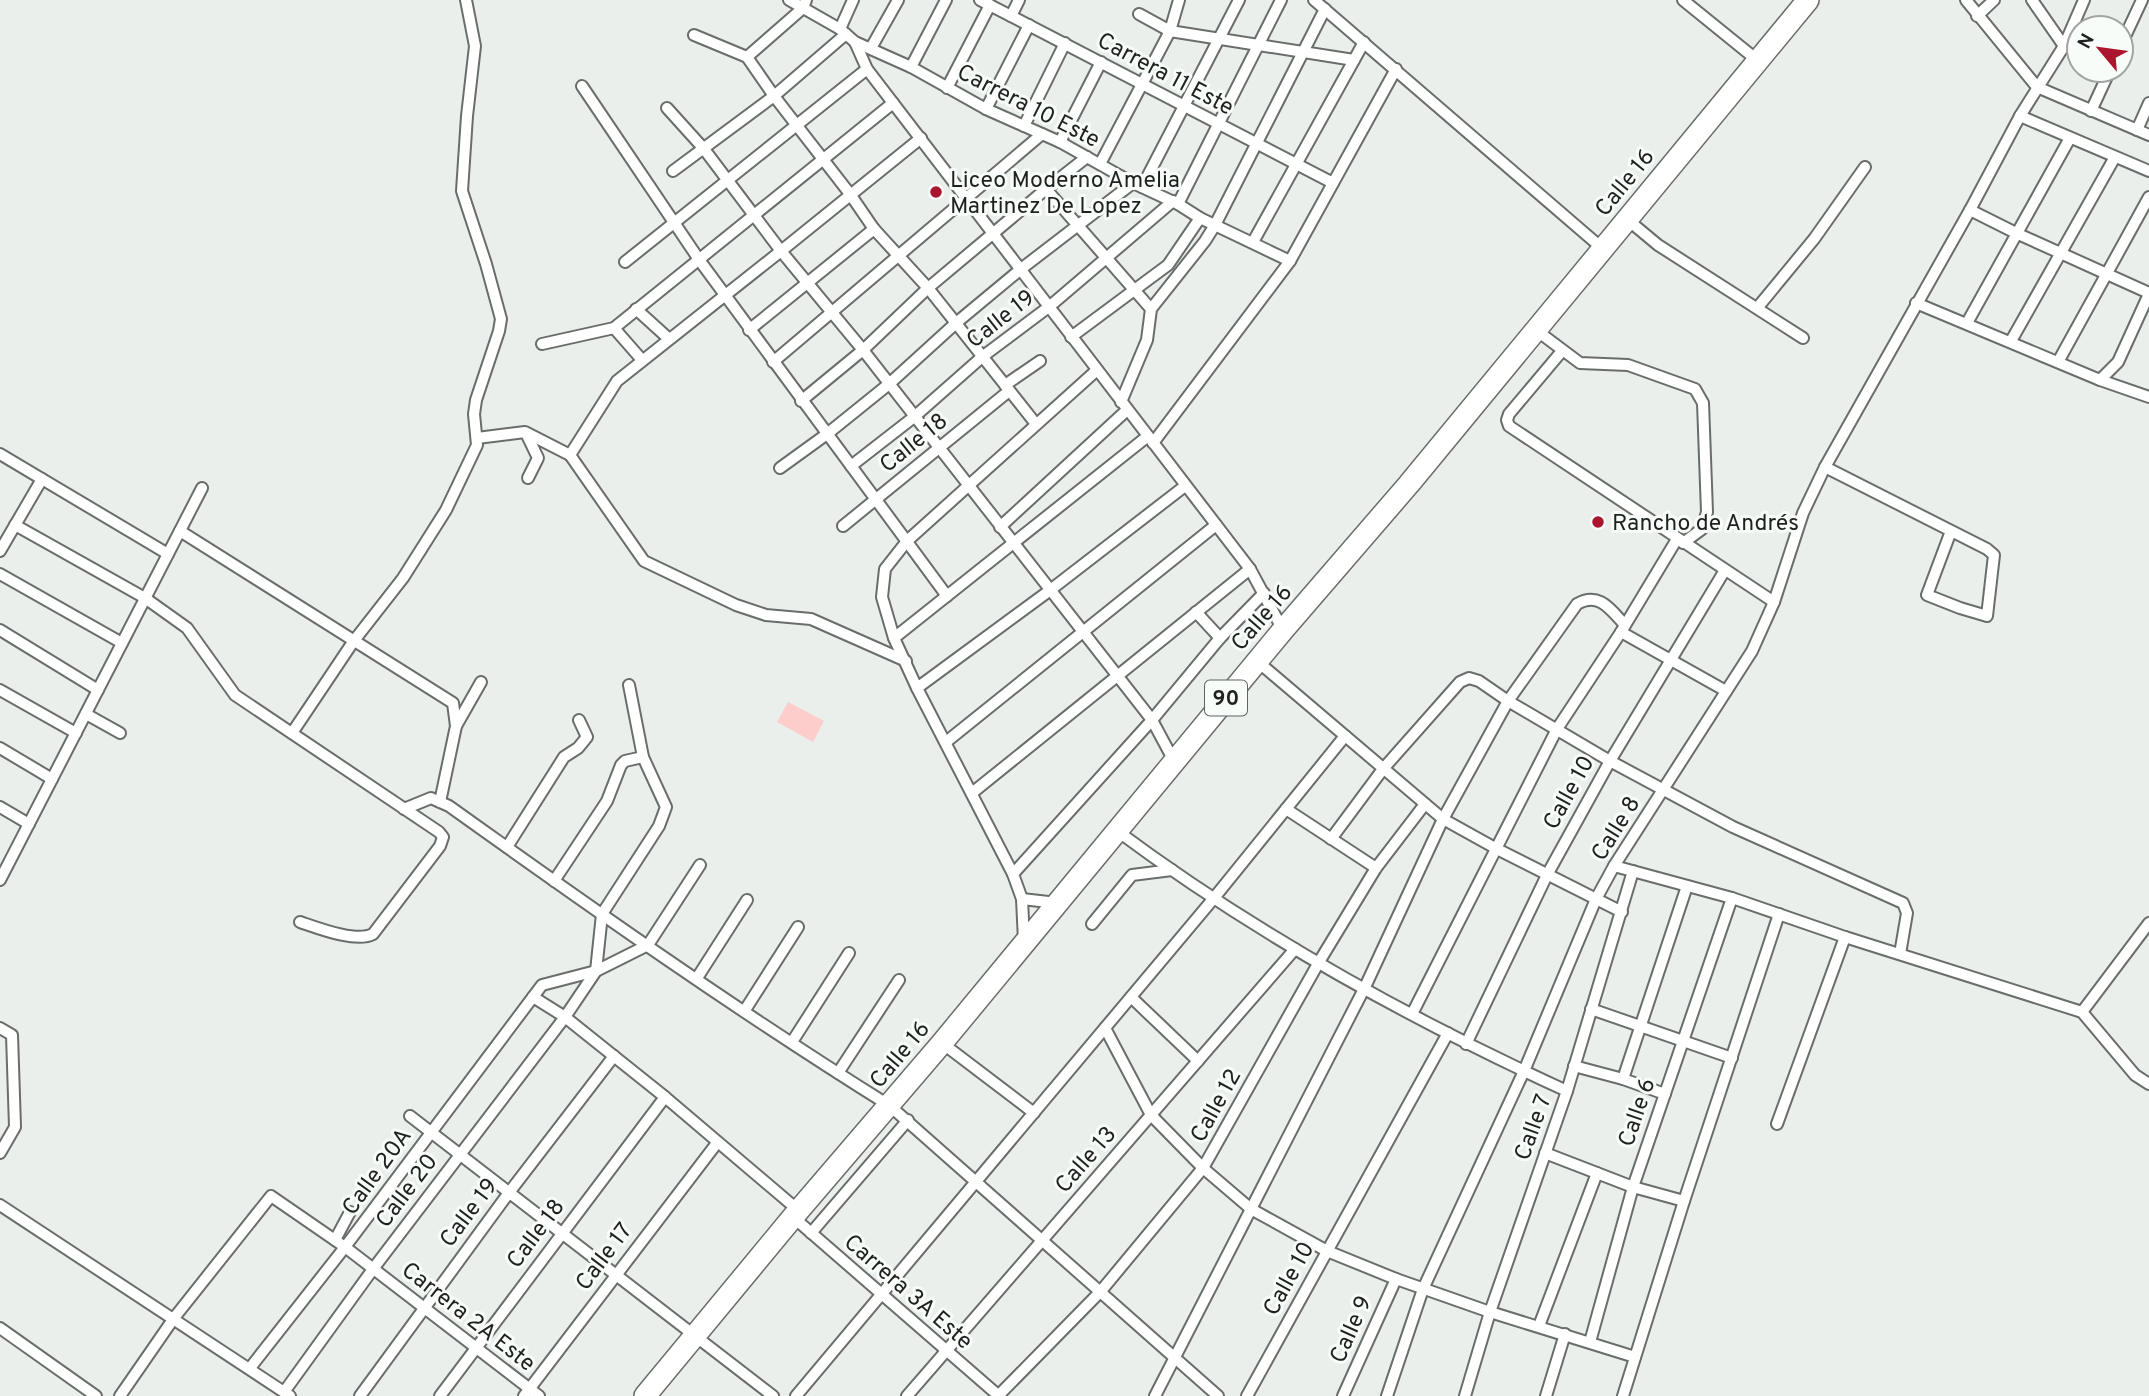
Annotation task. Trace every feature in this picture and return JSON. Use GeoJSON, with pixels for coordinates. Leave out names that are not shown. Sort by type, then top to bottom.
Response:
{"type":"FeatureCollection","features":[{"type":"Feature","properties":{"kind":"highway","name":"Calle 16"},"geometry":{"type":"LineString","coordinates":[[645,1396],[796,1214],[890,1106],[1283,630],[1409,484],[1550,342],[1603,248],[1633,225],[1757,60],[1808,0]]}},
{"type":"Feature","properties":{"kind":"street"},"geometry":{"type":"LineString","coordinates":[[292,733],[353,642],[403,578],[446,510],[477,445],[474,414],[476,400],[501,319],[462,191],[475,46],[466,0]]}},
{"type":"Feature","properties":{"kind":"street","name":"Carrera 10 Este"},"geometry":{"type":"LineString","coordinates":[[789,0],[804,4],[855,42],[911,67],[986,109],[1060,142],[1200,218],[1290,261]]}},
{"type":"Feature","properties":{"kind":"street"},"geometry":{"type":"LineString","coordinates":[[673,171],[774,96],[843,31],[853,0]]}},
{"type":"Feature","properties":{"kind":"street"},"geometry":{"type":"LineString","coordinates":[[871,48],[898,0]]}},
{"type":"Feature","properties":{"kind":"street"},"geometry":{"type":"LineString","coordinates":[[911,67],[946,0]]}},
{"type":"Feature","properties":{"kind":"street"},"geometry":{"type":"LineString","coordinates":[[1011,16],[1019,0]]}},
{"type":"Feature","properties":{"kind":"street"},"geometry":{"type":"LineString","coordinates":[[1100,164],[1170,31],[1179,0]]}},
{"type":"Feature","properties":{"kind":"street"},"geometry":{"type":"LineString","coordinates":[[780,468],[889,383],[1021,269],[1137,185],[1183,107],[1239,0]]}},
{"type":"Feature","properties":{"kind":"street","name":"Calle 19"},"geometry":{"type":"LineString","coordinates":[[851,466],[1175,203],[1282,0]]}},
{"type":"Feature","properties":{"kind":"street"},"geometry":{"type":"LineString","coordinates":[[1314,0],[1603,248]]}},
{"type":"Feature","properties":{"kind":"street"},"geometry":{"type":"LineString","coordinates":[[1683,0],[1757,60]]}},
{"type":"Feature","properties":{"kind":"street"},"geometry":{"type":"LineString","coordinates":[[1966,0],[2037,87],[2149,135]]}},
{"type":"Feature","properties":{"kind":"street"},"geometry":{"type":"LineString","coordinates":[[1977,16],[1994,0]]}},
{"type":"Feature","properties":{"kind":"street"},"geometry":{"type":"LineString","coordinates":[[2032,0],[2064,46]]}},
{"type":"Feature","properties":{"kind":"street","name":"Calle 8"},"geometry":{"type":"LineString","coordinates":[[1387,1396],[1423,1289],[1524,1071],[1596,899],[1614,866],[1752,651],[1774,602],[1803,513],[1825,467],[2020,116],[2064,46],[2084,0]]}},
{"type":"Feature","properties":{"kind":"street"},"geometry":{"type":"LineString","coordinates":[[947,88],[985,3]]}},
{"type":"Feature","properties":{"kind":"street","name":"Carrera 11 Este"},"geometry":{"type":"LineString","coordinates":[[985,3],[1333,183]]}},
{"type":"Feature","properties":{"kind":"street"},"geometry":{"type":"LineString","coordinates":[[747,57],[804,4]]}},
{"type":"Feature","properties":{"kind":"street"},"geometry":{"type":"LineString","coordinates":[[1000,527],[1124,406],[1147,340],[1151,309],[1205,242],[1215,225],[1325,9]]}},
{"type":"Feature","properties":{"kind":"street"},"geometry":{"type":"LineString","coordinates":[[1139,14],[1170,31],[1354,60]]}},
{"type":"Feature","properties":{"kind":"street"},"geometry":{"type":"LineString","coordinates":[[986,109],[1029,25]]}},
{"type":"Feature","properties":{"kind":"street"},"geometry":{"type":"LineString","coordinates":[[694,35],[747,57],[874,229],[928,288],[1036,424]]}},
{"type":"Feature","properties":{"kind":"street"},"geometry":{"type":"LineString","coordinates":[[855,42],[867,69],[1250,569],[1283,630]]}},
{"type":"Feature","properties":{"kind":"street"},"geometry":{"type":"LineString","coordinates":[[1253,242],[1364,42]]}},
{"type":"Feature","properties":{"kind":"street"},"geometry":{"type":"LineString","coordinates":[[1024,126],[1065,43]]}},
{"type":"Feature","properties":{"kind":"street"},"geometry":{"type":"LineString","coordinates":[[1060,142],[1101,62]]}},
{"type":"Feature","properties":{"kind":"street"},"geometry":{"type":"LineString","coordinates":[[625,262],[867,69]]}},
{"type":"Feature","properties":{"kind":"street"},"geometry":{"type":"LineString","coordinates":[[894,638],[1044,519],[1151,440],[1290,261],[1396,69]]}},
{"type":"Feature","properties":{"kind":"street"},"geometry":{"type":"LineString","coordinates":[[2091,111],[2104,84]]}},
{"type":"Feature","properties":{"kind":"street"},"geometry":{"type":"LineString","coordinates":[[582,86],[749,330],[947,596]]}},
{"type":"Feature","properties":{"kind":"street"},"geometry":{"type":"LineString","coordinates":[[542,344],[614,328],[894,103]]}},
{"type":"Feature","properties":{"kind":"street"},"geometry":{"type":"LineString","coordinates":[[2137,130],[2149,103]]}},
{"type":"Feature","properties":{"kind":"street"},"geometry":{"type":"LineString","coordinates":[[667,108],[704,149],[754,217],[863,350],[1152,720],[1174,761]]}},
{"type":"Feature","properties":{"kind":"street"},"geometry":{"type":"LineString","coordinates":[[2020,116],[2149,170]]}},
{"type":"Feature","properties":{"kind":"street"},"geometry":{"type":"LineString","coordinates":[[773,362],[1042,134]]}},
{"type":"Feature","properties":{"kind":"street"},"geometry":{"type":"LineString","coordinates":[[570,455],[617,381],[920,138]]}},
{"type":"Feature","properties":{"kind":"street"},"geometry":{"type":"LineString","coordinates":[[1967,323],[2070,138]]}},
{"type":"Feature","properties":{"kind":"street"},"geometry":{"type":"LineString","coordinates":[[801,401],[863,350],[928,288],[1087,157]]}},
{"type":"Feature","properties":{"kind":"street"},"geometry":{"type":"LineString","coordinates":[[2011,341],[2115,157]]}},
{"type":"Feature","properties":{"kind":"street"},"geometry":{"type":"LineString","coordinates":[[1758,307],[1814,239],[1865,167]]}},
{"type":"Feature","properties":{"kind":"street"},"geometry":{"type":"LineString","coordinates":[[1046,189],[1151,309]]}},
{"type":"Feature","properties":{"kind":"street"},"geometry":{"type":"LineString","coordinates":[[2058,362],[2149,197]]}},
{"type":"Feature","properties":{"kind":"street"},"geometry":{"type":"LineString","coordinates":[[1970,210],[2149,293],[2118,362],[2100,380]]}},
{"type":"Feature","properties":{"kind":"street"},"geometry":{"type":"LineString","coordinates":[[1071,337],[1168,265],[1200,218]]}},
{"type":"Feature","properties":{"kind":"street"},"geometry":{"type":"LineString","coordinates":[[1633,225],[1803,338]]}},
{"type":"Feature","properties":{"kind":"street"},"geometry":{"type":"LineString","coordinates":[[749,330],[874,229]]}},
{"type":"Feature","properties":{"kind":"street"},"geometry":{"type":"LineString","coordinates":[[1168,265],[1177,274]]}},
{"type":"Feature","properties":{"kind":"street"},"geometry":{"type":"LineString","coordinates":[[1916,303],[2100,380],[2149,397]]}},
{"type":"Feature","properties":{"kind":"street"},"geometry":{"type":"LineString","coordinates":[[636,309],[668,338]]}},
{"type":"Feature","properties":{"kind":"street"},"geometry":{"type":"LineString","coordinates":[[614,328],[642,360]]}},
{"type":"Feature","properties":{"kind":"street"},"geometry":{"type":"LineString","coordinates":[[1412,1014],[1557,729],[1680,541],[1702,529],[1707,512],[1703,403],[1695,389],[1628,365],[1585,365],[1550,342],[1509,414],[1509,426],[1680,541],[1774,602]]}},
{"type":"Feature","properties":{"kind":"street","name":"Calle 18"},"geometry":{"type":"LineString","coordinates":[[843,526],[1040,361]]}},
{"type":"Feature","properties":{"kind":"street"},"geometry":{"type":"LineString","coordinates":[[1024,944],[1022,899],[1013,874],[894,638],[882,597],[885,569],[907,541],[1097,370]]}},
{"type":"Feature","properties":{"kind":"street"},"geometry":{"type":"LineString","coordinates":[[477,438],[525,432],[570,455],[644,561],[736,605],[766,615],[811,620],[906,661]]}},
{"type":"Feature","properties":{"kind":"street"},"geometry":{"type":"LineString","coordinates":[[525,432],[538,458],[528,478]]}},
{"type":"Feature","properties":{"kind":"street"},"geometry":{"type":"LineString","coordinates":[[0,454],[168,554]]}},
{"type":"Feature","properties":{"kind":"street"},"geometry":{"type":"LineString","coordinates":[[1825,467],[1951,531],[1994,555],[1987,616],[1927,595],[1951,531]]}},
{"type":"Feature","properties":{"kind":"street"},"geometry":{"type":"LineString","coordinates":[[0,551],[8,529],[42,479]]}},
{"type":"Feature","properties":{"kind":"street"},"geometry":{"type":"LineString","coordinates":[[917,688],[1049,591],[1185,485]]}},
{"type":"Feature","properties":{"kind":"street"},"geometry":{"type":"LineString","coordinates":[[0,880],[3,867],[29,824],[202,488]]}},
{"type":"Feature","properties":{"kind":"street"},"geometry":{"type":"LineString","coordinates":[[1030,500],[1044,519]]}},
{"type":"Feature","properties":{"kind":"street"},"geometry":{"type":"LineString","coordinates":[[946,742],[1216,525]]}},
{"type":"Feature","properties":{"kind":"street"},"geometry":{"type":"LineString","coordinates":[[8,529],[145,598],[187,628],[234,695],[443,837],[440,846],[368,937],[335,933],[300,922]]}},
{"type":"Feature","properties":{"kind":"street"},"geometry":{"type":"LineString","coordinates":[[180,531],[453,703],[456,726]]}},
{"type":"Feature","properties":{"kind":"street"},"geometry":{"type":"LineString","coordinates":[[972,793],[1250,569]]}},
{"type":"Feature","properties":{"kind":"street","name":"Calle 10"},"geometry":{"type":"LineString","coordinates":[[1466,1044],[1547,875],[1609,761],[1725,570]]}},
{"type":"Feature","properties":{"kind":"street"},"geometry":{"type":"LineString","coordinates":[[0,574],[122,643]]}},
{"type":"Feature","properties":{"kind":"street"},"geometry":{"type":"LineString","coordinates":[[1013,874],[1152,720],[1220,638],[1264,593]]}},
{"type":"Feature","properties":{"kind":"street"},"geometry":{"type":"LineString","coordinates":[[1155,1396],[1364,987],[1443,819],[1508,701],[1577,604],[1586,598],[1605,605],[1623,629],[1726,691]]}},
{"type":"Feature","properties":{"kind":"street"},"geometry":{"type":"LineString","coordinates":[[1196,612],[1220,638]]}},
{"type":"Feature","properties":{"kind":"street"},"geometry":{"type":"LineString","coordinates":[[0,630],[98,690]]}},
{"type":"Feature","properties":{"kind":"street"},"geometry":{"type":"LineString","coordinates":[[1257,661],[1443,819],[1622,912]]}},
{"type":"Feature","properties":{"kind":"street"},"geometry":{"type":"LineString","coordinates":[[1331,839],[1383,769],[1460,682],[1469,678],[1479,681],[1609,761],[1733,827],[1903,904],[1907,913],[1905,956]]}},
{"type":"Feature","properties":{"kind":"street"},"geometry":{"type":"LineString","coordinates":[[440,802],[456,726],[481,682]]}},
{"type":"Feature","properties":{"kind":"street"},"geometry":{"type":"LineString","coordinates":[[596,971],[602,914],[664,816],[666,807],[643,757],[629,685]]}},
{"type":"Feature","properties":{"kind":"street"},"geometry":{"type":"LineString","coordinates":[[0,690],[76,733]]}},
{"type":"Feature","properties":{"kind":"street"},"geometry":{"type":"LineString","coordinates":[[86,714],[120,733]]}},
{"type":"Feature","properties":{"kind":"street"},"geometry":{"type":"LineString","coordinates":[[507,847],[564,757],[578,748],[587,737],[579,719]]}},
{"type":"Feature","properties":{"kind":"street"},"geometry":{"type":"LineString","coordinates":[[796,1396],[1214,898],[1346,736]]}},
{"type":"Feature","properties":{"kind":"street"},"geometry":{"type":"LineString","coordinates":[[0,748],[52,779]]}},
{"type":"Feature","properties":{"kind":"street"},"geometry":{"type":"LineString","coordinates":[[554,881],[607,801],[621,765],[625,761],[643,757]]}},
{"type":"Feature","properties":{"kind":"street"},"geometry":{"type":"LineString","coordinates":[[404,809],[431,798],[449,806],[602,914],[890,1106],[1218,1396]]}},
{"type":"Feature","properties":{"kind":"street","name":"Calle 12"},"geometry":{"type":"LineString","coordinates":[[999,1396],[1101,1292],[1203,1168],[1319,962],[1376,868],[1425,804]]}},
{"type":"Feature","properties":{"kind":"street"},"geometry":{"type":"LineString","coordinates":[[0,807],[29,824]]}},
{"type":"Feature","properties":{"kind":"street"},"geometry":{"type":"LineString","coordinates":[[1286,809],[1376,868]]}},
{"type":"Feature","properties":{"kind":"street"},"geometry":{"type":"LineString","coordinates":[[1116,830],[1214,898],[1296,949],[1466,1044],[1567,1091]]}},
{"type":"Feature","properties":{"kind":"street"},"geometry":{"type":"LineString","coordinates":[[533,997],[546,983],[596,971],[648,945],[700,865]]}},
{"type":"Feature","properties":{"kind":"street"},"geometry":{"type":"LineString","coordinates":[[1614,866],[1732,898],[2082,1012],[2135,1075],[2149,1084]]}},
{"type":"Feature","properties":{"kind":"street"},"geometry":{"type":"LineString","coordinates":[[1092,924],[1132,875],[1172,870]]}},
{"type":"Feature","properties":{"kind":"street","name":"Calle 7"},"geometry":{"type":"LineString","coordinates":[[1465,1396],[1490,1312],[1567,1091],[1633,871]]}},
{"type":"Feature","properties":{"kind":"street"},"geometry":{"type":"LineString","coordinates":[[1623,1079],[1687,886]]}},
{"type":"Feature","properties":{"kind":"street","name":"Calle 6"},"geometry":{"type":"LineString","coordinates":[[1590,1342],[1633,1187],[1732,898]]}},
{"type":"Feature","properties":{"kind":"street"},"geometry":{"type":"LineString","coordinates":[[1022,899],[1057,903]]}},
{"type":"Feature","properties":{"kind":"street"},"geometry":{"type":"LineString","coordinates":[[697,978],[747,900]]}},
{"type":"Feature","properties":{"kind":"street"},"geometry":{"type":"LineString","coordinates":[[1623,1396],[1779,914]]}},
{"type":"Feature","properties":{"kind":"street"},"geometry":{"type":"LineString","coordinates":[[2082,1012],[2149,923]]}},
{"type":"Feature","properties":{"kind":"street"},"geometry":{"type":"LineString","coordinates":[[745,1010],[798,927]]}},
{"type":"Feature","properties":{"kind":"street"},"geometry":{"type":"LineString","coordinates":[[1777,1124],[1845,937]]}},
{"type":"Feature","properties":{"kind":"street","name":"Calle 13"},"geometry":{"type":"LineString","coordinates":[[907,1396],[1296,949]]}},
{"type":"Feature","properties":{"kind":"street"},"geometry":{"type":"LineString","coordinates":[[792,1042],[849,953]]}},
{"type":"Feature","properties":{"kind":"street","name":"Calle 20"},"geometry":{"type":"LineString","coordinates":[[287,1394],[373,1269],[565,1017],[596,971]]}},
{"type":"Feature","properties":{"kind":"street"},"geometry":{"type":"LineString","coordinates":[[838,1073],[899,980]]}},
{"type":"Feature","properties":{"kind":"street","name":"Carrera 3A Este"},"geometry":{"type":"LineString","coordinates":[[533,997],[565,1017],[665,1097],[796,1214],[811,1233],[999,1396]]}},
{"type":"Feature","properties":{"kind":"street","name":"Calle 20A"},"geometry":{"type":"LineString","coordinates":[[250,1368],[340,1244],[430,1133],[533,997]]}},
{"type":"Feature","properties":{"kind":"street"},"geometry":{"type":"LineString","coordinates":[[1131,997],[1198,1061]]}},
{"type":"Feature","properties":{"kind":"street"},"geometry":{"type":"LineString","coordinates":[[1591,1009],[1732,1058]]}},
{"type":"Feature","properties":{"kind":"street"},"geometry":{"type":"LineString","coordinates":[[0,1028],[12,1035],[15,1127],[0,1153]]}},
{"type":"Feature","properties":{"kind":"street"},"geometry":{"type":"LineString","coordinates":[[1105,1028],[1151,1115],[1203,1168],[1251,1209],[1327,1251],[1396,1279],[1490,1312],[1539,1325],[1635,1357]]}},
{"type":"Feature","properties":{"kind":"street","name":"Calle 10"},"geometry":{"type":"LineString","coordinates":[[1247,1396],[1448,1033]]}},
{"type":"Feature","properties":{"kind":"street"},"geometry":{"type":"LineString","coordinates":[[942,1043],[1034,1113]]}},
{"type":"Feature","properties":{"kind":"street","name":"Calle 19"},"geometry":{"type":"LineString","coordinates":[[360,1396],[508,1194],[614,1056]]}},
{"type":"Feature","properties":{"kind":"street"},"geometry":{"type":"LineString","coordinates":[[1574,1066],[1665,1094]]}},
{"type":"Feature","properties":{"kind":"street","name":"Calle 18"},"geometry":{"type":"LineString","coordinates":[[440,1396],[665,1097]]}},
{"type":"Feature","properties":{"kind":"street"},"geometry":{"type":"LineString","coordinates":[[410,1116],[773,1396]]}},
{"type":"Feature","properties":{"kind":"street"},"geometry":{"type":"LineString","coordinates":[[811,1233],[908,1120]]}},
{"type":"Feature","properties":{"kind":"street","name":"Calle 17"},"geometry":{"type":"LineString","coordinates":[[531,1394],[615,1275],[717,1143]]}},
{"type":"Feature","properties":{"kind":"street"},"geometry":{"type":"LineString","coordinates":[[1545,1153],[1633,1187],[1684,1201]]}},
{"type":"Feature","properties":{"kind":"street"},"geometry":{"type":"LineString","coordinates":[[1539,1325],[1597,1174]]}},
{"type":"Feature","properties":{"kind":"street","name":"Carrera 2A Este"},"geometry":{"type":"LineString","coordinates":[[174,1318],[271,1196],[424,1307],[531,1394]]}},
{"type":"Feature","properties":{"kind":"street"},"geometry":{"type":"LineString","coordinates":[[0,1205],[287,1394]]}},
{"type":"Feature","properties":{"kind":"street"},"geometry":{"type":"LineString","coordinates":[[340,1244],[350,1212]]}},
{"type":"Feature","properties":{"kind":"street","name":"Calle 9"},"geometry":{"type":"LineString","coordinates":[[1342,1396],[1396,1279]]}},
{"type":"Feature","properties":{"kind":"street"},"geometry":{"type":"LineString","coordinates":[[120,1396],[174,1318]]}},
{"type":"Feature","properties":{"kind":"street"},"geometry":{"type":"LineString","coordinates":[[0,1328],[96,1396]]}},
{"type":"Feature","properties":{"kind":"street"},"geometry":{"type":"LineString","coordinates":[[1546,1396],[1565,1334]]}},
{"type":"Feature","properties":{"kind":"shaded area"},"geometry":{"type":"Polygon","coordinates":[[[788,702],[824,721],[813,742],[777,722],[788,702]]]}},
{"type":"Feature","properties":{"kind":"place","name":"Liceo Moderno Amelia Martinez De Lopez"},"geometry":{"type":"Point","coordinates":[936,192]}},
{"type":"Feature","properties":{"kind":"place","name":"Rancho de Andrés"},"geometry":{"type":"Point","coordinates":[1598,522]}}]}
